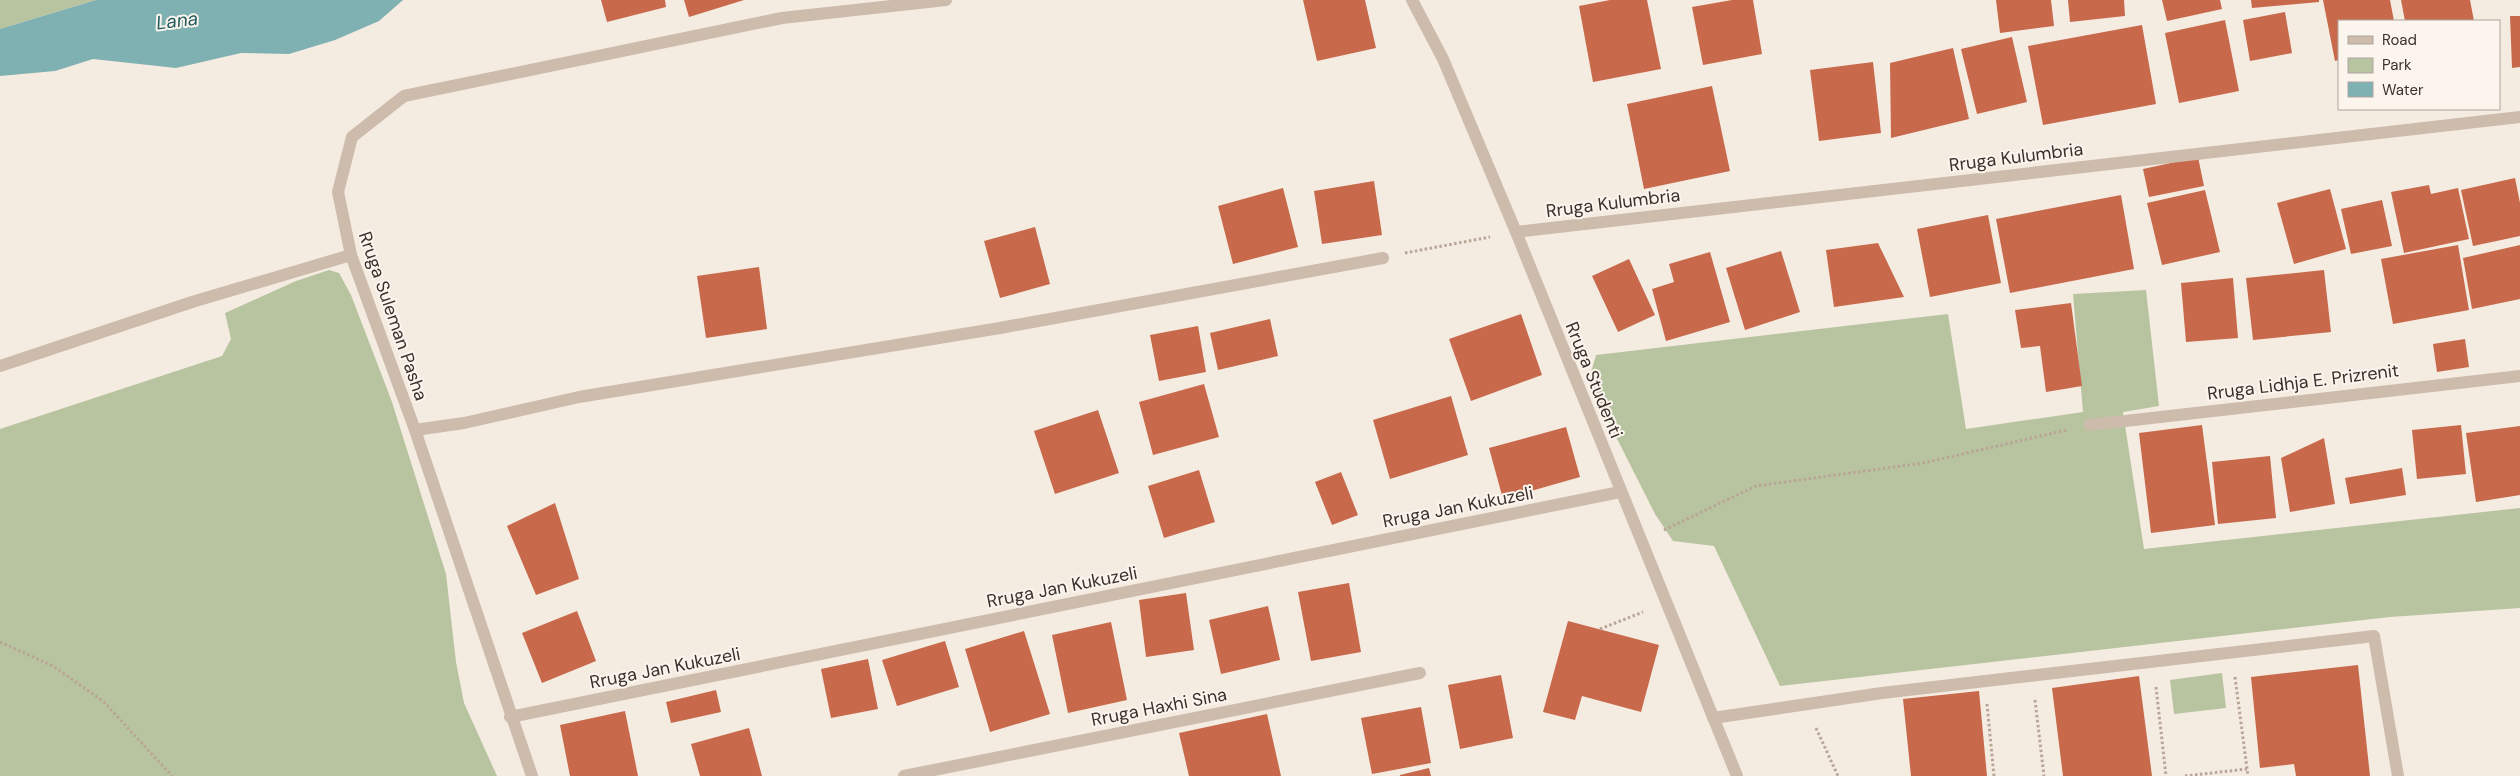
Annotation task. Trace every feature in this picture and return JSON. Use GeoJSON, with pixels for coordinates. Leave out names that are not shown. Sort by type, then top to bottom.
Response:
{"type":"FeatureCollection","features":[{"type":"Feature","properties":{"kind":"street","name":"Rruga Suleman Pasha"},"geometry":{"type":"LineString","coordinates":[[532,776],[510,717],[415,430],[351,255],[338,192],[352,136],[404,96],[782,18],[946,0]]}},
{"type":"Feature","properties":{"kind":"street","name":"Rruga Studenti"},"geometry":{"type":"LineString","coordinates":[[1412,0],[1442,59],[1516,232],[1620,492],[1737,776]]}},
{"type":"Feature","properties":{"kind":"street","name":"Rruga Kulumbria"},"geometry":{"type":"LineString","coordinates":[[1516,232],[2520,117]]}},
{"type":"Feature","properties":{"kind":"street"},"geometry":{"type":"LineString","coordinates":[[0,366],[192,302],[351,255]]}},
{"type":"Feature","properties":{"kind":"street"},"geometry":{"type":"LineString","coordinates":[[415,430],[464,423],[579,397],[1000,328],[1383,258]]}},
{"type":"Feature","properties":{"kind":"street","name":"Rruga Lidhja E. Prizrenit"},"geometry":{"type":"LineString","coordinates":[[2090,425],[2520,376]]}},
{"type":"Feature","properties":{"kind":"street","name":"Rruga Jan Kukuzeli"},"geometry":{"type":"LineString","coordinates":[[510,717],[1620,492]]}},
{"type":"Feature","properties":{"kind":"street"},"geometry":{"type":"LineString","coordinates":[[1713,718],[2032,675],[2374,636],[2398,776]]}},
{"type":"Feature","properties":{"kind":"street","name":"Rruga Haxhi Sina"},"geometry":{"type":"LineString","coordinates":[[904,776],[1420,673]]}},
{"type":"Feature","properties":{"kind":"path"},"geometry":{"type":"LineString","coordinates":[[1383,258],[1516,232]]}},
{"type":"Feature","properties":{"kind":"path"},"geometry":{"type":"LineString","coordinates":[[1640,541],[1756,486],[1922,463],[2090,425]]}},
{"type":"Feature","properties":{"kind":"path"},"geometry":{"type":"LineString","coordinates":[[1600,629],[1666,604]]}},
{"type":"Feature","properties":{"kind":"path"},"geometry":{"type":"LineString","coordinates":[[0,642],[53,666],[103,701],[172,776]]}},
{"type":"Feature","properties":{"kind":"path"},"geometry":{"type":"LineString","coordinates":[[2234,668],[2248,776]]}},
{"type":"Feature","properties":{"kind":"path"},"geometry":{"type":"LineString","coordinates":[[2032,675],[2044,776]]}},
{"type":"Feature","properties":{"kind":"path"},"geometry":{"type":"LineString","coordinates":[[1985,681],[1994,776]]}},
{"type":"Feature","properties":{"kind":"path"},"geometry":{"type":"LineString","coordinates":[[2155,685],[2166,776]]}},
{"type":"Feature","properties":{"kind":"path"},"geometry":{"type":"LineString","coordinates":[[1806,704],[1838,776]]}},
{"type":"Feature","properties":{"kind":"path"},"geometry":{"type":"LineString","coordinates":[[2185,776],[2247,769]]}},
{"type":"Feature","properties":{"kind":"green space"},"geometry":{"type":"Polygon","coordinates":[[[0,0],[96,0],[0,29],[0,0]]]}},
{"type":"Feature","properties":{"kind":"green space"},"geometry":{"type":"Polygon","coordinates":[[[329,270],[339,273],[351,295],[392,402],[446,574],[456,662],[464,703],[497,776],[0,776],[0,429],[222,356],[231,339],[225,313],[296,281],[329,270]]]}},
{"type":"Feature","properties":{"kind":"green space"},"geometry":{"type":"Polygon","coordinates":[[[2146,290],[2159,406],[2123,412],[2144,549],[2520,508],[2520,608],[2390,617],[1780,686],[1714,546],[1673,541],[1655,514],[1598,401],[1590,376],[1596,355],[1948,314],[1966,429],[2083,412],[2073,294],[2146,290]]]}},
{"type":"Feature","properties":{"kind":"green space"},"geometry":{"type":"Polygon","coordinates":[[[2222,673],[2226,708],[2174,714],[2170,680],[2222,673]]]}},
{"type":"Feature","properties":{"kind":"water","name":"Lana"},"geometry":{"type":"Polygon","coordinates":[[[96,0],[403,0],[379,21],[335,40],[289,54],[241,53],[176,68],[93,59],[55,71],[0,76],[0,29],[96,0]]]}},
{"type":"Feature","properties":{"kind":"building"},"geometry":{"type":"Polygon","coordinates":[[[601,0],[665,0],[666,7],[607,22],[601,0]]]}},
{"type":"Feature","properties":{"kind":"building"},"geometry":{"type":"Polygon","coordinates":[[[684,0],[744,0],[689,17],[684,0]]]}},
{"type":"Feature","properties":{"kind":"building"},"geometry":{"type":"Polygon","coordinates":[[[1303,0],[1365,0],[1376,48],[1317,61],[1303,0]]]}},
{"type":"Feature","properties":{"kind":"building"},"geometry":{"type":"Polygon","coordinates":[[[1610,0],[1647,0],[1661,69],[1593,82],[1579,6],[1610,0]]]}},
{"type":"Feature","properties":{"kind":"building"},"geometry":{"type":"Polygon","coordinates":[[[1732,0],[1753,0],[1762,54],[1703,65],[1692,7],[1732,0]]]}},
{"type":"Feature","properties":{"kind":"building"},"geometry":{"type":"Polygon","coordinates":[[[1996,0],[2051,0],[2054,26],[2000,33],[1996,0]]]}},
{"type":"Feature","properties":{"kind":"building"},"geometry":{"type":"Polygon","coordinates":[[[2068,0],[2124,0],[2125,16],[2070,22],[2068,0]]]}},
{"type":"Feature","properties":{"kind":"building"},"geometry":{"type":"Polygon","coordinates":[[[2162,0],[2220,0],[2222,9],[2167,21],[2162,0]]]}},
{"type":"Feature","properties":{"kind":"building"},"geometry":{"type":"Polygon","coordinates":[[[2251,0],[2319,0],[2319,2],[2252,8],[2251,0]]]}},
{"type":"Feature","properties":{"kind":"building"},"geometry":{"type":"Polygon","coordinates":[[[2323,0],[2390,0],[2394,20],[2338,20],[2338,60],[2335,61],[2323,0]]]}},
{"type":"Feature","properties":{"kind":"building"},"geometry":{"type":"Polygon","coordinates":[[[2401,0],[2470,0],[2474,20],[2405,20],[2401,0]]]}},
{"type":"Feature","properties":{"kind":"building"},"geometry":{"type":"Polygon","coordinates":[[[2285,12],[2292,53],[2250,61],[2243,20],[2285,12]]]}},
{"type":"Feature","properties":{"kind":"building"},"geometry":{"type":"Polygon","coordinates":[[[2510,16],[2520,16],[2520,67],[2512,68],[2510,16]]]}},
{"type":"Feature","properties":{"kind":"building"},"geometry":{"type":"Polygon","coordinates":[[[2225,20],[2239,91],[2179,103],[2165,33],[2225,20]]]}},
{"type":"Feature","properties":{"kind":"building"},"geometry":{"type":"Polygon","coordinates":[[[2142,25],[2156,104],[2043,125],[2028,46],[2142,25]]]}},
{"type":"Feature","properties":{"kind":"building"},"geometry":{"type":"Polygon","coordinates":[[[2012,37],[2027,102],[1977,114],[1961,49],[2012,37]]]}},
{"type":"Feature","properties":{"kind":"building"},"geometry":{"type":"Polygon","coordinates":[[[1953,48],[1969,119],[1891,138],[1890,63],[1953,48]]]}},
{"type":"Feature","properties":{"kind":"building"},"geometry":{"type":"Polygon","coordinates":[[[1873,62],[1881,133],[1819,141],[1810,70],[1873,62]]]}},
{"type":"Feature","properties":{"kind":"building"},"geometry":{"type":"Polygon","coordinates":[[[1712,86],[1730,171],[1644,189],[1627,104],[1712,86]]]}},
{"type":"Feature","properties":{"kind":"building"},"geometry":{"type":"Polygon","coordinates":[[[2198,157],[2204,186],[2149,197],[2143,169],[2198,157]]]}},
{"type":"Feature","properties":{"kind":"building"},"geometry":{"type":"Polygon","coordinates":[[[2515,178],[2520,203],[2520,236],[2473,246],[2461,190],[2515,178]]]}},
{"type":"Feature","properties":{"kind":"building"},"geometry":{"type":"Polygon","coordinates":[[[1374,181],[1382,235],[1322,244],[1314,191],[1374,181]]]}},
{"type":"Feature","properties":{"kind":"building"},"geometry":{"type":"Polygon","coordinates":[[[2429,185],[2431,194],[2458,188],[2469,239],[2404,253],[2391,192],[2429,185]]]}},
{"type":"Feature","properties":{"kind":"building"},"geometry":{"type":"Polygon","coordinates":[[[1283,188],[1298,247],[1233,264],[1218,206],[1283,188]]]}},
{"type":"Feature","properties":{"kind":"building"},"geometry":{"type":"Polygon","coordinates":[[[2330,189],[2346,249],[2294,264],[2277,203],[2330,189]]]}},
{"type":"Feature","properties":{"kind":"building"},"geometry":{"type":"Polygon","coordinates":[[[2205,190],[2220,252],[2162,265],[2147,203],[2205,190]]]}},
{"type":"Feature","properties":{"kind":"building"},"geometry":{"type":"Polygon","coordinates":[[[2121,195],[2134,269],[2010,293],[1996,219],[2121,195]]]}},
{"type":"Feature","properties":{"kind":"building"},"geometry":{"type":"Polygon","coordinates":[[[2382,200],[2392,246],[2351,254],[2341,209],[2382,200]]]}},
{"type":"Feature","properties":{"kind":"building"},"geometry":{"type":"Polygon","coordinates":[[[1988,215],[2001,283],[1930,297],[1917,229],[1988,215]]]}},
{"type":"Feature","properties":{"kind":"building"},"geometry":{"type":"Polygon","coordinates":[[[1035,227],[1050,284],[1000,298],[984,241],[1035,227]]]}},
{"type":"Feature","properties":{"kind":"building"},"geometry":{"type":"Polygon","coordinates":[[[1878,243],[1904,297],[1834,307],[1826,250],[1878,243]]]}},
{"type":"Feature","properties":{"kind":"building"},"geometry":{"type":"Polygon","coordinates":[[[2458,245],[2469,310],[2393,324],[2381,259],[2458,245]]]}},
{"type":"Feature","properties":{"kind":"building"},"geometry":{"type":"Polygon","coordinates":[[[2520,245],[2520,299],[2472,309],[2463,258],[2520,245]]]}},
{"type":"Feature","properties":{"kind":"building"},"geometry":{"type":"Polygon","coordinates":[[[1781,251],[1800,312],[1745,330],[1726,268],[1781,251]]]}},
{"type":"Feature","properties":{"kind":"building"},"geometry":{"type":"Polygon","coordinates":[[[1710,252],[1730,322],[1666,341],[1652,289],[1674,282],[1669,264],[1710,252]]]}},
{"type":"Feature","properties":{"kind":"building"},"geometry":{"type":"Polygon","coordinates":[[[1629,259],[1655,315],[1618,332],[1592,276],[1629,259]]]}},
{"type":"Feature","properties":{"kind":"building"},"geometry":{"type":"Polygon","coordinates":[[[759,267],[767,329],[706,338],[697,276],[759,267]]]}},
{"type":"Feature","properties":{"kind":"building"},"geometry":{"type":"Polygon","coordinates":[[[2324,270],[2331,332],[2253,340],[2246,278],[2324,270]]]}},
{"type":"Feature","properties":{"kind":"building"},"geometry":{"type":"Polygon","coordinates":[[[2233,278],[2238,338],[2186,342],[2181,283],[2233,278]]]}},
{"type":"Feature","properties":{"kind":"building"},"geometry":{"type":"Polygon","coordinates":[[[2071,303],[2082,386],[2046,392],[2040,346],[2021,348],[2015,310],[2071,303]]]}},
{"type":"Feature","properties":{"kind":"building"},"geometry":{"type":"Polygon","coordinates":[[[1521,314],[1542,375],[1471,401],[1449,339],[1521,314]]]}},
{"type":"Feature","properties":{"kind":"building"},"geometry":{"type":"Polygon","coordinates":[[[1270,319],[1278,356],[1218,370],[1210,333],[1270,319]]]}},
{"type":"Feature","properties":{"kind":"building"},"geometry":{"type":"Polygon","coordinates":[[[1198,326],[1206,372],[1159,381],[1150,335],[1198,326]]]}},
{"type":"Feature","properties":{"kind":"building"},"geometry":{"type":"Polygon","coordinates":[[[2465,339],[2469,367],[2437,372],[2433,344],[2465,339]]]}},
{"type":"Feature","properties":{"kind":"building"},"geometry":{"type":"Polygon","coordinates":[[[1204,384],[1219,437],[1153,455],[1139,402],[1204,384]]]}},
{"type":"Feature","properties":{"kind":"building"},"geometry":{"type":"Polygon","coordinates":[[[1451,396],[1468,455],[1390,479],[1373,420],[1451,396]]]}},
{"type":"Feature","properties":{"kind":"building"},"geometry":{"type":"Polygon","coordinates":[[[1098,410],[1119,473],[1055,494],[1034,431],[1098,410]]]}},
{"type":"Feature","properties":{"kind":"building"},"geometry":{"type":"Polygon","coordinates":[[[2202,425],[2215,525],[2151,533],[2139,433],[2202,425]]]}},
{"type":"Feature","properties":{"kind":"building"},"geometry":{"type":"Polygon","coordinates":[[[2461,425],[2466,474],[2417,479],[2412,430],[2461,425]]]}},
{"type":"Feature","properties":{"kind":"building"},"geometry":{"type":"Polygon","coordinates":[[[2520,426],[2520,495],[2476,502],[2466,433],[2520,426]]]}},
{"type":"Feature","properties":{"kind":"building"},"geometry":{"type":"Polygon","coordinates":[[[1566,427],[1580,477],[1503,499],[1489,448],[1566,427]]]}},
{"type":"Feature","properties":{"kind":"building"},"geometry":{"type":"Polygon","coordinates":[[[2324,438],[2335,504],[2290,512],[2281,458],[2324,438]]]}},
{"type":"Feature","properties":{"kind":"building"},"geometry":{"type":"Polygon","coordinates":[[[2270,456],[2276,518],[2218,524],[2212,462],[2270,456]]]}},
{"type":"Feature","properties":{"kind":"building"},"geometry":{"type":"Polygon","coordinates":[[[2402,468],[2406,495],[2350,504],[2345,478],[2402,468]]]}},
{"type":"Feature","properties":{"kind":"building"},"geometry":{"type":"Polygon","coordinates":[[[1199,470],[1215,522],[1164,538],[1148,486],[1199,470]]]}},
{"type":"Feature","properties":{"kind":"building"},"geometry":{"type":"Polygon","coordinates":[[[1341,472],[1358,515],[1332,525],[1315,482],[1341,472]]]}},
{"type":"Feature","properties":{"kind":"building"},"geometry":{"type":"Polygon","coordinates":[[[555,503],[579,579],[536,595],[507,526],[555,503]]]}},
{"type":"Feature","properties":{"kind":"building"},"geometry":{"type":"Polygon","coordinates":[[[1349,583],[1361,652],[1311,661],[1298,592],[1349,583]]]}},
{"type":"Feature","properties":{"kind":"building"},"geometry":{"type":"Polygon","coordinates":[[[1186,593],[1194,650],[1146,657],[1139,600],[1186,593]]]}},
{"type":"Feature","properties":{"kind":"building"},"geometry":{"type":"Polygon","coordinates":[[[1268,606],[1280,660],[1221,674],[1209,620],[1268,606]]]}},
{"type":"Feature","properties":{"kind":"building"},"geometry":{"type":"Polygon","coordinates":[[[577,611],[596,661],[542,683],[522,633],[577,611]]]}},
{"type":"Feature","properties":{"kind":"building"},"geometry":{"type":"Polygon","coordinates":[[[1568,621],[1659,645],[1641,712],[1582,696],[1575,720],[1543,712],[1568,621]]]}},
{"type":"Feature","properties":{"kind":"building"},"geometry":{"type":"Polygon","coordinates":[[[1111,622],[1127,700],[1068,713],[1052,635],[1111,622]]]}},
{"type":"Feature","properties":{"kind":"building"},"geometry":{"type":"Polygon","coordinates":[[[1024,631],[1050,714],[990,732],[965,649],[1024,631]]]}},
{"type":"Feature","properties":{"kind":"building"},"geometry":{"type":"Polygon","coordinates":[[[945,641],[959,687],[897,706],[882,660],[945,641]]]}},
{"type":"Feature","properties":{"kind":"building"},"geometry":{"type":"Polygon","coordinates":[[[868,659],[878,709],[831,718],[821,669],[868,659]]]}},
{"type":"Feature","properties":{"kind":"building"},"geometry":{"type":"Polygon","coordinates":[[[2358,665],[2370,776],[2296,776],[2294,764],[2260,768],[2251,677],[2358,665]]]}},
{"type":"Feature","properties":{"kind":"building"},"geometry":{"type":"Polygon","coordinates":[[[1501,675],[1513,738],[1460,749],[1448,685],[1501,675]]]}},
{"type":"Feature","properties":{"kind":"building"},"geometry":{"type":"Polygon","coordinates":[[[2139,676],[2152,776],[2063,776],[2052,688],[2139,676]]]}},
{"type":"Feature","properties":{"kind":"building"},"geometry":{"type":"Polygon","coordinates":[[[716,690],[721,712],[671,723],[666,702],[716,690]]]}},
{"type":"Feature","properties":{"kind":"building"},"geometry":{"type":"Polygon","coordinates":[[[1979,691],[1987,776],[1911,776],[1903,699],[1979,691]]]}},
{"type":"Feature","properties":{"kind":"building"},"geometry":{"type":"Polygon","coordinates":[[[1421,707],[1431,763],[1372,774],[1361,718],[1421,707]]]}},
{"type":"Feature","properties":{"kind":"building"},"geometry":{"type":"Polygon","coordinates":[[[625,711],[638,776],[570,776],[560,725],[625,711]]]}},
{"type":"Feature","properties":{"kind":"building"},"geometry":{"type":"Polygon","coordinates":[[[1267,714],[1281,776],[1189,776],[1179,733],[1267,714]]]}},
{"type":"Feature","properties":{"kind":"building"},"geometry":{"type":"Polygon","coordinates":[[[749,728],[762,776],[700,776],[691,744],[749,728]]]}},
{"type":"Feature","properties":{"kind":"building"},"geometry":{"type":"Polygon","coordinates":[[[1429,768],[1431,776],[1400,776],[1400,775],[1429,768]]]}}]}
